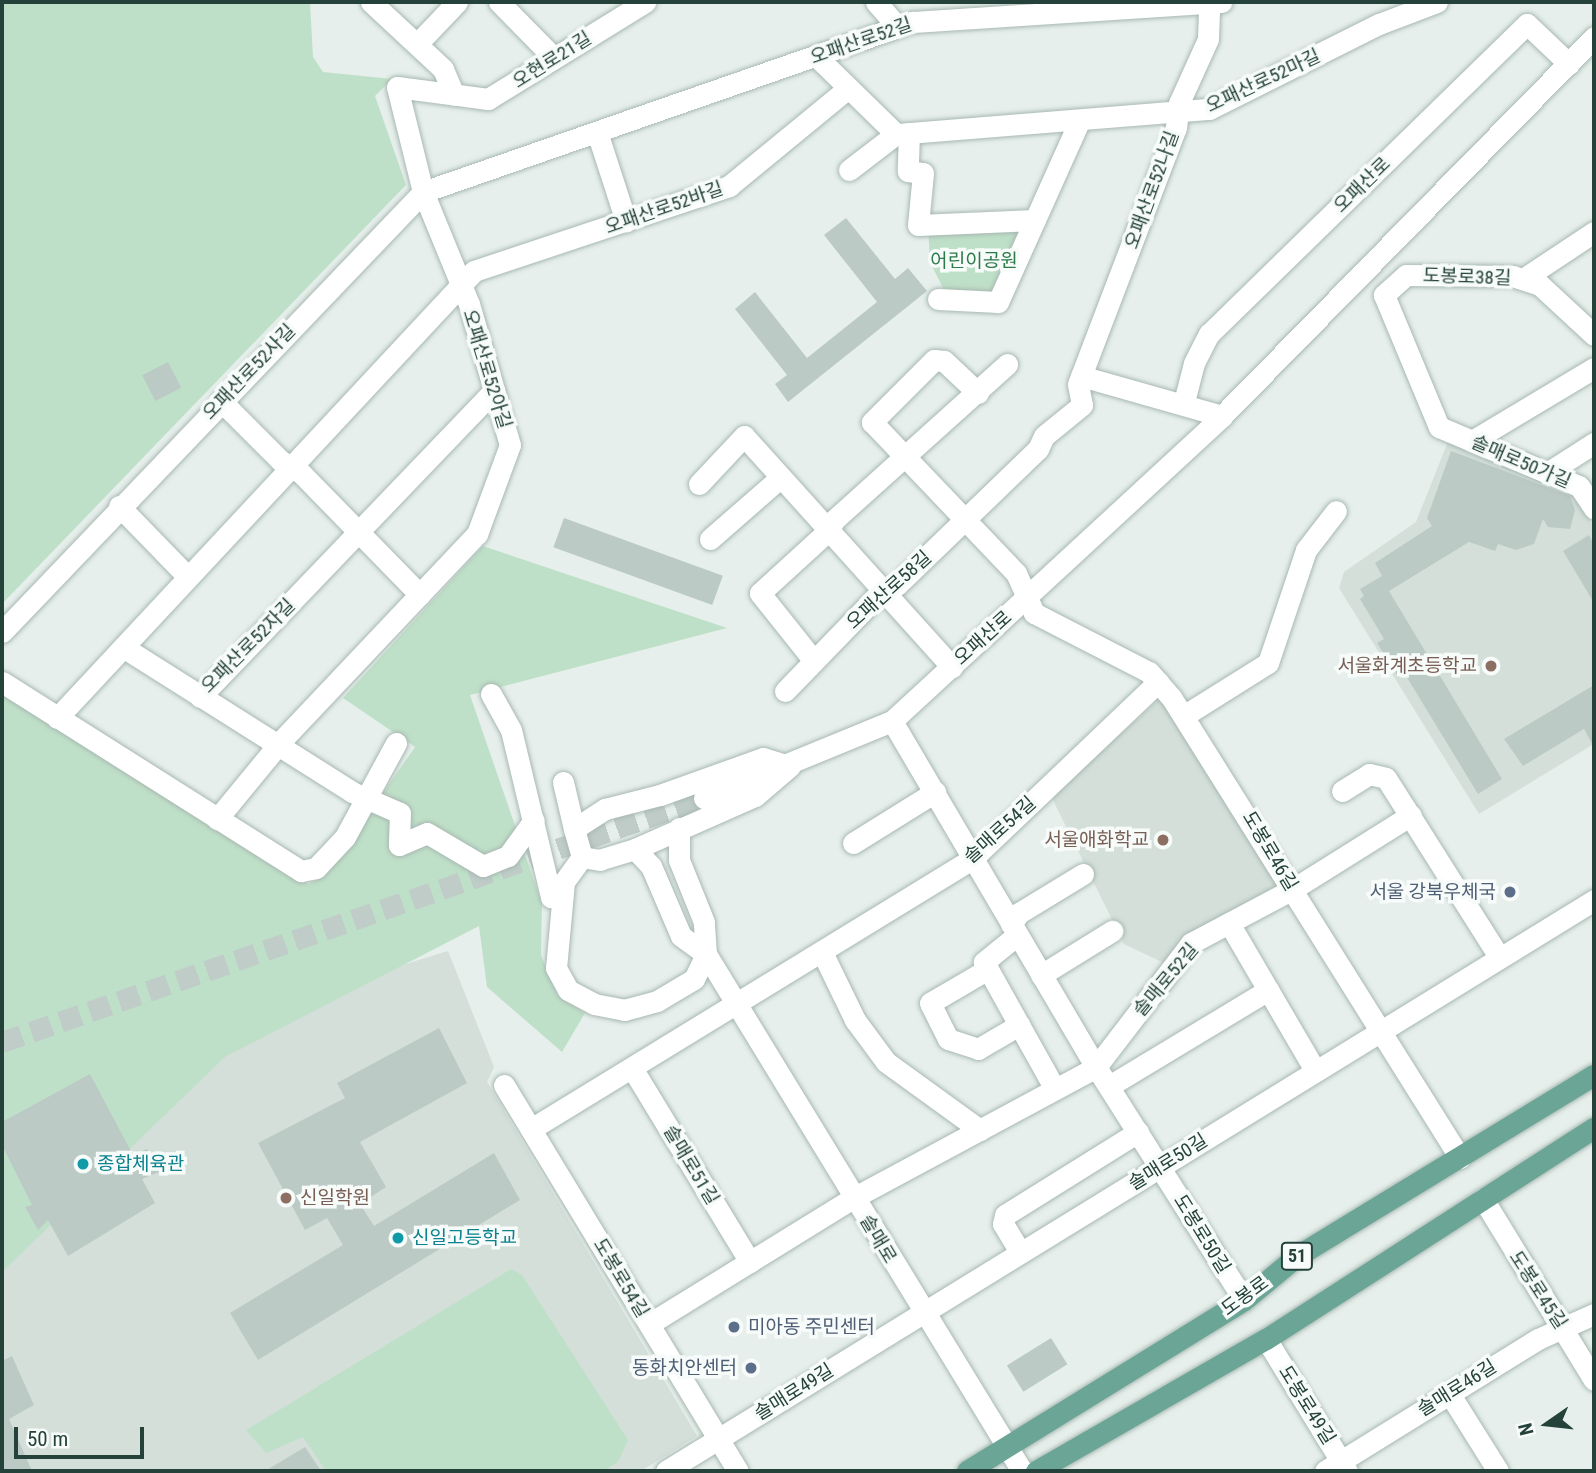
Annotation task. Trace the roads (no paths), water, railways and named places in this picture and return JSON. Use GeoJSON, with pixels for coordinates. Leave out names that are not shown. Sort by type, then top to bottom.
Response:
{"type":"FeatureCollection","features":[{"type":"Feature","properties":{"kind":"main road","name":"도봉로"},"geometry":{"type":"LineString","coordinates":[[967,1471],[1244,1300],[1297,1256],[1594,1075]]}},
{"type":"Feature","properties":{"kind":"main road"},"geometry":{"type":"LineString","coordinates":[[1035,1471],[1266,1339],[1594,1128]]}},
{"type":"Feature","properties":{"kind":"street"},"geometry":{"type":"LineString","coordinates":[[371,2],[443,69],[454,95]]}},
{"type":"Feature","properties":{"kind":"street"},"geometry":{"type":"LineString","coordinates":[[416,44],[457,2]]}},
{"type":"Feature","properties":{"kind":"street"},"geometry":{"type":"LineString","coordinates":[[499,2],[554,58]]}},
{"type":"Feature","properties":{"kind":"street"},"geometry":{"type":"LineString","coordinates":[[876,2],[898,27]]}},
{"type":"Feature","properties":{"kind":"street","name":"오패산로52길"},"geometry":{"type":"LineString","coordinates":[[424,192],[912,22],[997,9],[1221,2]]}},
{"type":"Feature","properties":{"kind":"street","name":"오패산로52마길"},"geometry":{"type":"LineString","coordinates":[[903,133],[1177,115],[1209,109],[1379,24],[1437,2]]}},
{"type":"Feature","properties":{"kind":"street","name":"오패산로52나길"},"geometry":{"type":"LineString","coordinates":[[1081,376],[1177,115],[1179,103],[1208,39],[1209,3]]}},
{"type":"Feature","properties":{"kind":"street","name":"오현로21길"},"geometry":{"type":"LineString","coordinates":[[424,192],[397,87],[488,99],[634,5]]}},
{"type":"Feature","properties":{"kind":"street","name":"오패산로"},"geometry":{"type":"LineString","coordinates":[[1184,402],[1194,363],[1209,334],[1527,24],[1569,64]]}},
{"type":"Feature","properties":{"kind":"street","name":"오패산로"},"geometry":{"type":"LineString","coordinates":[[704,798],[790,766],[892,722],[1222,416],[1594,37]]}},
{"type":"Feature","properties":{"kind":"street"},"geometry":{"type":"LineString","coordinates":[[816,57],[846,90],[903,133],[908,171],[923,173],[918,225],[1035,220]]}},
{"type":"Feature","properties":{"kind":"street","name":"오패산로52바길"},"geometry":{"type":"LineString","coordinates":[[460,285],[474,271],[729,186],[846,90]]}},
{"type":"Feature","properties":{"kind":"street"},"geometry":{"type":"LineString","coordinates":[[938,299],[998,302],[1079,122]]}},
{"type":"Feature","properties":{"kind":"street"},"geometry":{"type":"LineString","coordinates":[[597,132],[626,221]]}},
{"type":"Feature","properties":{"kind":"street"},"geometry":{"type":"LineString","coordinates":[[849,170],[903,133]]}},
{"type":"Feature","properties":{"kind":"street"},"geometry":{"type":"LineString","coordinates":[[57,719],[290,467],[454,298],[460,285],[424,192]]}},
{"type":"Feature","properties":{"kind":"street","name":"오패산로52사길"},"geometry":{"type":"LineString","coordinates":[[2,632],[118,506],[424,192]]}},
{"type":"Feature","properties":{"kind":"street"},"geometry":{"type":"LineString","coordinates":[[1523,279],[1594,232]]}},
{"type":"Feature","properties":{"kind":"street","name":"도봉로38길"},"geometry":{"type":"LineString","coordinates":[[1439,427],[1384,295],[1406,275],[1523,279],[1540,285],[1594,335]]}},
{"type":"Feature","properties":{"kind":"street","name":"오패산로52아길"},"geometry":{"type":"LineString","coordinates":[[217,819],[277,746],[477,534],[510,445],[460,285]]}},
{"type":"Feature","properties":{"kind":"street"},"geometry":{"type":"LineString","coordinates":[[978,393],[944,360],[934,360],[872,422],[1016,573],[1025,600]]}},
{"type":"Feature","properties":{"kind":"street"},"geometry":{"type":"LineString","coordinates":[[814,661],[760,593],[829,530],[834,520],[978,393],[1007,364]]}},
{"type":"Feature","properties":{"kind":"street"},"geometry":{"type":"LineString","coordinates":[[1472,441],[1594,368]]}},
{"type":"Feature","properties":{"kind":"street"},"geometry":{"type":"LineString","coordinates":[[1081,376],[1184,402],[1222,416]]}},
{"type":"Feature","properties":{"kind":"street","name":"오패산로58길"},"geometry":{"type":"LineString","coordinates":[[785,691],[885,592],[1038,449],[1044,436],[1082,405],[1081,376]]}},
{"type":"Feature","properties":{"kind":"street","name":"오패산로52자길"},"geometry":{"type":"LineString","coordinates":[[123,647],[201,697],[494,390]]}},
{"type":"Feature","properties":{"kind":"street"},"geometry":{"type":"LineString","coordinates":[[221,401],[360,533],[420,595]]}},
{"type":"Feature","properties":{"kind":"street","name":"솔매로50가길"},"geometry":{"type":"LineString","coordinates":[[1439,427],[1579,486],[1594,508]]}},
{"type":"Feature","properties":{"kind":"street"},"geometry":{"type":"LineString","coordinates":[[699,484],[744,436],[952,667]]}},
{"type":"Feature","properties":{"kind":"street"},"geometry":{"type":"LineString","coordinates":[[1548,473],[1594,443]]}},
{"type":"Feature","properties":{"kind":"street"},"geometry":{"type":"LineString","coordinates":[[710,539],[781,477]]}},
{"type":"Feature","properties":{"kind":"street"},"geometry":{"type":"LineString","coordinates":[[118,506],[188,577]]}},
{"type":"Feature","properties":{"kind":"street"},"geometry":{"type":"LineString","coordinates":[[1185,715],[1268,663],[1306,550],[1336,511]]}},
{"type":"Feature","properties":{"kind":"street","name":"도봉로46길"},"geometry":{"type":"LineString","coordinates":[[1025,600],[1034,613],[1149,672],[1185,715],[1460,1158]]}},
{"type":"Feature","properties":{"kind":"street"},"geometry":{"type":"LineString","coordinates":[[2,682],[301,871],[316,868],[338,845],[368,798],[396,743]]}},
{"type":"Feature","properties":{"kind":"street","name":"솔매로54길"},"geometry":{"type":"LineString","coordinates":[[737,1004],[972,859],[1158,682]]}},
{"type":"Feature","properties":{"kind":"street"},"geometry":{"type":"LineString","coordinates":[[491,694],[511,730],[551,897],[561,897]]}},
{"type":"Feature","properties":{"kind":"street"},"geometry":{"type":"LineString","coordinates":[[201,697],[277,746],[368,798],[400,813],[399,845],[427,833],[483,866],[508,856],[534,820]]}},
{"type":"Feature","properties":{"kind":"street","name":"도봉로50길"},"geometry":{"type":"LineString","coordinates":[[892,722],[1096,1067],[1244,1300]]}},
{"type":"Feature","properties":{"kind":"street"},"geometry":{"type":"LineString","coordinates":[[574,829],[605,809],[660,796],[763,758],[790,766]]}},
{"type":"Feature","properties":{"kind":"street"},"geometry":{"type":"LineString","coordinates":[[582,857],[600,860],[635,849],[755,796],[790,766]]}},
{"type":"Feature","properties":{"kind":"street"},"geometry":{"type":"LineString","coordinates":[[1342,791],[1369,774],[1386,778],[1499,957]]}},
{"type":"Feature","properties":{"kind":"street"},"geometry":{"type":"LineString","coordinates":[[563,782],[582,857]]}},
{"type":"Feature","properties":{"kind":"street"},"geometry":{"type":"LineString","coordinates":[[853,843],[935,792]]}},
{"type":"Feature","properties":{"kind":"street","name":"솔매로52길"},"geometry":{"type":"LineString","coordinates":[[853,1198],[1096,1067],[1192,943],[1293,889],[1410,815]]}},
{"type":"Feature","properties":{"kind":"street","name":"솔매로"},"geometry":{"type":"LineString","coordinates":[[679,828],[679,860],[704,922],[706,954]]}},
{"type":"Feature","properties":{"kind":"street","name":"솔매로"},"geometry":{"type":"LineString","coordinates":[[635,849],[652,866],[681,936],[706,954],[922,1313],[1023,1471]]}},
{"type":"Feature","properties":{"kind":"street"},"geometry":{"type":"LineString","coordinates":[[582,857],[564,882],[561,897],[556,968],[568,990],[594,1004],[624,1010],[656,1001],[695,979],[706,954]]}},
{"type":"Feature","properties":{"kind":"street"},"geometry":{"type":"LineString","coordinates":[[1055,1089],[984,962],[1014,929],[1019,912],[1083,874]]}},
{"type":"Feature","properties":{"kind":"street","name":"솔매로50길"},"geometry":{"type":"LineString","coordinates":[[922,1313],[1594,900]]}},
{"type":"Feature","properties":{"kind":"street"},"geometry":{"type":"LineString","coordinates":[[1229,923],[1315,1070]]}},
{"type":"Feature","properties":{"kind":"street"},"geometry":{"type":"LineString","coordinates":[[1041,975],[1112,932]]}},
{"type":"Feature","properties":{"kind":"street"},"geometry":{"type":"LineString","coordinates":[[822,951],[855,1020],[886,1062],[980,1130]]}},
{"type":"Feature","properties":{"kind":"street"},"geometry":{"type":"LineString","coordinates":[[988,970],[930,1003],[948,1040],[978,1049],[1019,1025]]}},
{"type":"Feature","properties":{"kind":"street"},"geometry":{"type":"LineString","coordinates":[[1108,1086],[1268,990]]}},
{"type":"Feature","properties":{"kind":"street"},"geometry":{"type":"LineString","coordinates":[[531,1129],[737,1004]]}},
{"type":"Feature","properties":{"kind":"street","name":"솔매로51길"},"geometry":{"type":"LineString","coordinates":[[632,1068],[750,1262]]}},
{"type":"Feature","properties":{"kind":"street","name":"도봉로54길"},"geometry":{"type":"LineString","coordinates":[[504,1085],[738,1471]]}},
{"type":"Feature","properties":{"kind":"street"},"geometry":{"type":"LineString","coordinates":[[1020,1252],[1003,1224],[1005,1215],[1138,1132]]}},
{"type":"Feature","properties":{"kind":"street"},"geometry":{"type":"LineString","coordinates":[[649,1324],[853,1198]]}},
{"type":"Feature","properties":{"kind":"street","name":"도봉로45길"},"geometry":{"type":"LineString","coordinates":[[1483,1199],[1594,1380]]}},
{"type":"Feature","properties":{"kind":"street","name":"솔매로49길"},"geometry":{"type":"LineString","coordinates":[[666,1471],[922,1313]]}},
{"type":"Feature","properties":{"kind":"street","name":"솔매로46길"},"geometry":{"type":"LineString","coordinates":[[1338,1468],[1449,1393],[1562,1328],[1594,1314]]}},
{"type":"Feature","properties":{"kind":"street","name":"도봉로49길"},"geometry":{"type":"LineString","coordinates":[[1266,1339],[1338,1468]]}},
{"type":"Feature","properties":{"kind":"street"},"geometry":{"type":"LineString","coordinates":[[1449,1393],[1498,1471]]}},
{"type":"Feature","properties":{"kind":"tunnel"},"geometry":{"type":"LineString","coordinates":[[2,1042],[704,798]]}},
{"type":"Feature","properties":{"kind":"place","name":"서울화계초등학교"},"geometry":{"type":"Point","coordinates":[1491,666]}},
{"type":"Feature","properties":{"kind":"place","name":"서울애화학교"},"geometry":{"type":"Point","coordinates":[1163,840]}},
{"type":"Feature","properties":{"kind":"place","name":"서울 강북우체국"},"geometry":{"type":"Point","coordinates":[1510,892]}},
{"type":"Feature","properties":{"kind":"place","name":"종합체육관"},"geometry":{"type":"Point","coordinates":[83,1164]}},
{"type":"Feature","properties":{"kind":"place","name":"신일학원"},"geometry":{"type":"Point","coordinates":[286,1198]}},
{"type":"Feature","properties":{"kind":"place","name":"신일고등학교"},"geometry":{"type":"Point","coordinates":[398,1238]}},
{"type":"Feature","properties":{"kind":"place","name":"미아동 주민센터"},"geometry":{"type":"Point","coordinates":[734,1327]}},
{"type":"Feature","properties":{"kind":"place","name":"동화치안센터"},"geometry":{"type":"Point","coordinates":[751,1368]}},
{"type":"Feature","properties":{"kind":"park label","name":"어린이공원"},"geometry":{"type":"Point","coordinates":[974,261]}}]}
